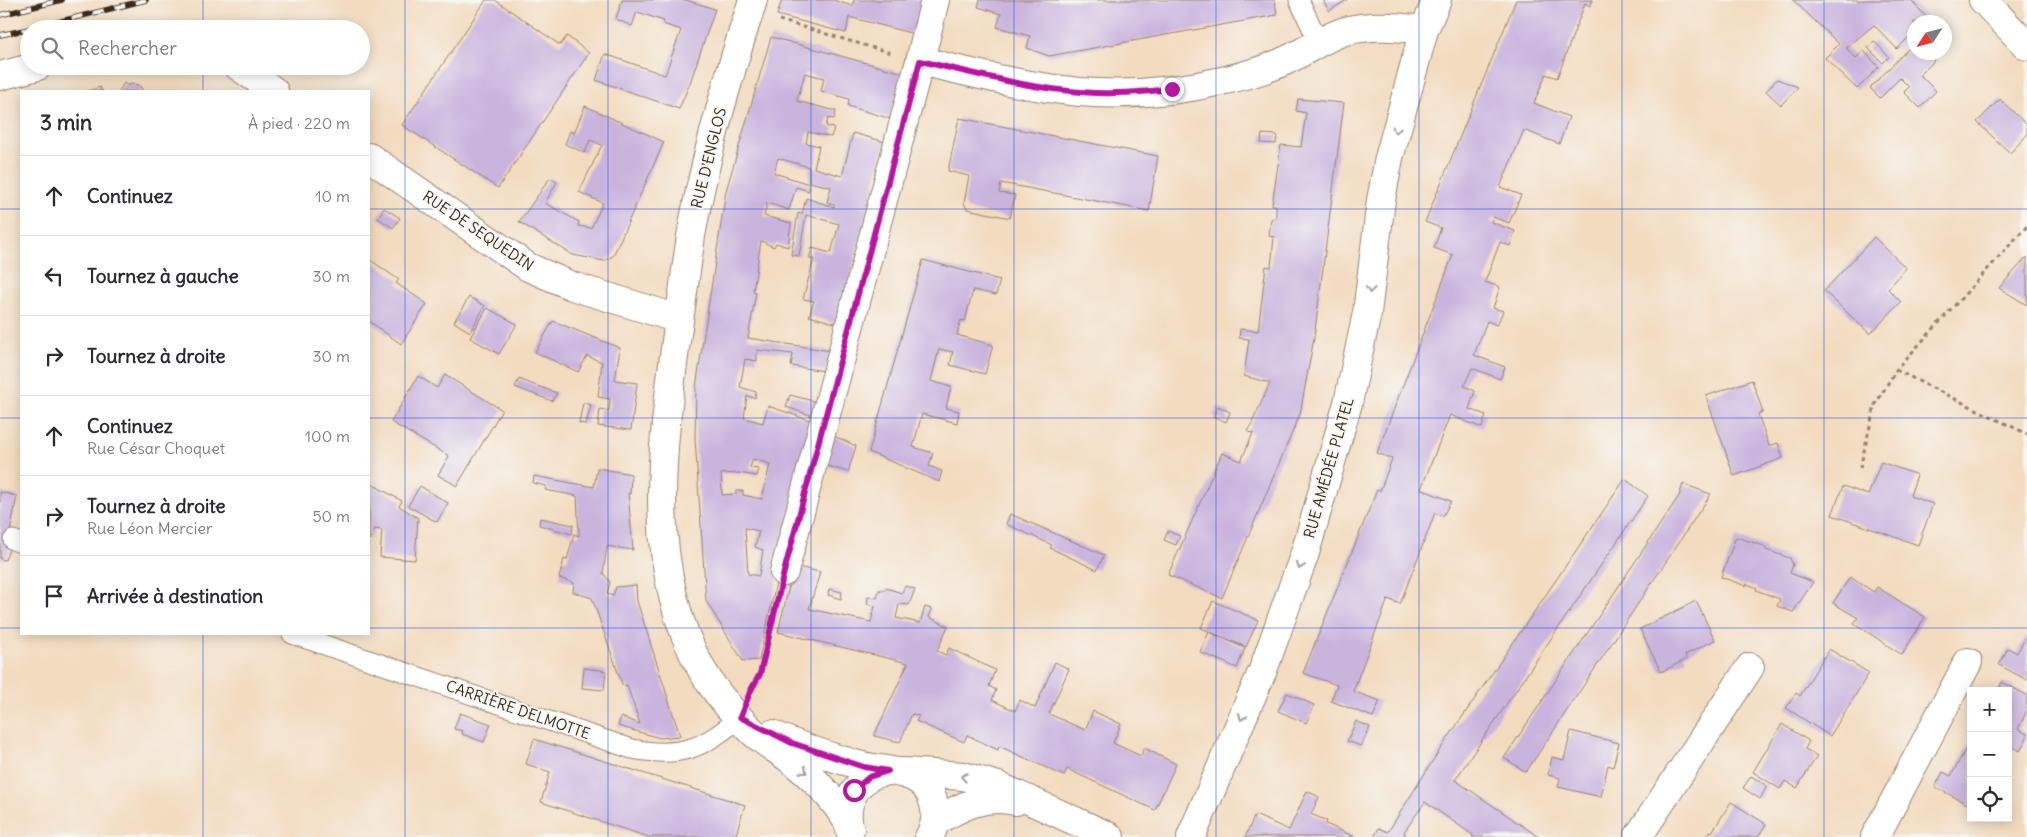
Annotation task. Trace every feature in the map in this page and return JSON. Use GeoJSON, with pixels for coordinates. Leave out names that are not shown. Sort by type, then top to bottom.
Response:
{"type":"FeatureCollection","features":[{"type":"Feature","properties":{"kind":"street"},"geometry":{"type":"LineString","coordinates":[[784,572],[935,0]]}},
{"type":"Feature","properties":{"kind":"street","name":"RUE AMÉDÉE PLATEL"},"geometry":{"type":"LineString","coordinates":[[1191,837],[1262,670],[1305,553],[1348,403],[1356,367],[1367,312],[1380,200],[1389,158],[1424,30],[1437,0]]}},
{"type":"Feature","properties":{"kind":"street"},"geometry":{"type":"LineString","coordinates":[[1983,0],[2026,42]]}},
{"type":"Feature","properties":{"kind":"street","name":"RUE D'ENGLOS"},"geometry":{"type":"LineString","coordinates":[[751,6],[707,159],[691,236],[679,320],[667,406],[663,455],[664,535],[670,586],[677,613],[694,656],[715,690],[755,734],[808,775],[834,800],[851,830]]}},
{"type":"Feature","properties":{"kind":"street"},"geometry":{"type":"LineString","coordinates":[[920,61],[1028,85],[1080,92],[1122,94],[1172,89],[1225,80],[1257,72],[1289,59],[1344,32],[1370,26],[1424,30]]}},
{"type":"Feature","properties":{"kind":"street"},"geometry":{"type":"LineString","coordinates":[[0,76],[20,71]]}},
{"type":"Feature","properties":{"kind":"street"},"geometry":{"type":"LineString","coordinates":[[251,75],[273,90]]}},
{"type":"Feature","properties":{"kind":"street","name":"RUE DE SEQUEDIN"},"geometry":{"type":"LineString","coordinates":[[370,158],[528,267],[572,286],[679,320]]}},
{"type":"Feature","properties":{"kind":"street"},"geometry":{"type":"LineString","coordinates":[[1875,837],[1968,662]]}},
{"type":"Feature","properties":{"kind":"street"},"geometry":{"type":"LineString","coordinates":[[1638,837],[1750,667]]}},
{"type":"Feature","properties":{"kind":"street"},"geometry":{"type":"LineString","coordinates":[[740,717],[792,743],[864,767],[963,776],[1010,790],[1110,837]]}},
{"type":"Feature","properties":{"kind":"street"},"geometry":{"type":"LineString","coordinates":[[851,830],[849,802],[854,790],[869,777],[895,771],[916,778],[926,788],[933,800],[936,814],[932,829]]}},
{"type":"Feature","properties":{"kind":"street"},"geometry":{"type":"LineString","coordinates":[[932,829],[958,808],[980,801],[1002,799],[1042,806]]}},
{"type":"Feature","properties":{"kind":"lane"},"geometry":{"type":"LineString","coordinates":[[1299,0],[1319,43]]}},
{"type":"Feature","properties":{"kind":"lane","name":"CARRIÈRE DELMOTTE"},"geometry":{"type":"LineString","coordinates":[[295,635],[632,749],[651,752],[688,750],[706,744],[722,734],[740,717]]}},
{"type":"Feature","properties":{"kind":"path"},"geometry":{"type":"LineString","coordinates":[[751,6],[920,61]]}},
{"type":"Feature","properties":{"kind":"path"},"geometry":{"type":"LineString","coordinates":[[1860,468],[1875,405],[1896,370],[2027,226]]}},
{"type":"Feature","properties":{"kind":"path"},"geometry":{"type":"LineString","coordinates":[[1896,370],[2027,434]]}},
{"type":"Feature","properties":{"kind":"path"},"geometry":{"type":"LineString","coordinates":[[740,717],[760,674],[784,572]]}},
{"type":"Feature","properties":{"kind":"building"},"geometry":{"type":"Polygon","coordinates":[[[486,0],[495,0],[560,45],[567,36],[589,53],[498,188],[402,125],[486,0]]]}},
{"type":"Feature","properties":{"kind":"building"},"geometry":{"type":"Polygon","coordinates":[[[622,0],[686,0],[715,9],[690,83],[679,109],[596,80],[605,54],[665,75],[681,30],[663,24],[664,21],[637,12],[632,26],[616,19],[622,0]]]}},
{"type":"Feature","properties":{"kind":"building"},"geometry":{"type":"Polygon","coordinates":[[[782,0],[833,0],[852,6],[854,0],[922,0],[914,34],[849,17],[846,33],[777,15],[782,0]]]}},
{"type":"Feature","properties":{"kind":"building"},"geometry":{"type":"Polygon","coordinates":[[[980,0],[1275,0],[1277,15],[1049,56],[1027,48],[1030,36],[997,27],[1001,14],[978,7],[980,0]]]}},
{"type":"Feature","properties":{"kind":"building"},"geometry":{"type":"Polygon","coordinates":[[[1323,0],[1347,0],[1329,11],[1323,0]]]}},
{"type":"Feature","properties":{"kind":"building"},"geometry":{"type":"Polygon","coordinates":[[[1516,0],[1593,0],[1590,6],[1585,3],[1557,78],[1546,74],[1534,103],[1569,117],[1559,144],[1524,130],[1500,187],[1521,195],[1509,223],[1493,217],[1491,222],[1515,231],[1510,246],[1500,242],[1485,282],[1500,287],[1493,308],[1503,311],[1497,325],[1487,321],[1474,355],[1505,367],[1500,379],[1472,368],[1464,386],[1475,391],[1469,409],[1486,415],[1482,428],[1450,415],[1421,489],[1451,501],[1443,516],[1435,513],[1400,604],[1388,599],[1353,691],[1380,701],[1373,717],[1331,701],[1337,685],[1303,673],[1377,490],[1380,491],[1392,459],[1377,453],[1453,255],[1434,248],[1441,228],[1425,222],[1516,0]]]}},
{"type":"Feature","properties":{"kind":"building"},"geometry":{"type":"Polygon","coordinates":[[[1793,0],[1911,0],[1924,15],[1907,15],[1907,39],[1897,49],[1874,25],[1846,48],[1856,58],[1864,51],[1879,67],[1857,89],[1825,58],[1839,44],[1793,0]]]}},
{"type":"Feature","properties":{"kind":"building"},"geometry":{"type":"Polygon","coordinates":[[[771,37],[903,73],[891,119],[848,106],[849,99],[821,91],[824,78],[805,73],[797,101],[836,111],[834,119],[828,118],[826,126],[834,128],[831,137],[808,132],[806,143],[819,146],[814,168],[842,176],[853,133],[885,142],[838,324],[809,316],[814,301],[803,299],[814,259],[809,259],[812,248],[831,253],[839,224],[806,215],[799,256],[791,255],[798,213],[802,214],[806,198],[834,207],[834,205],[827,202],[831,187],[809,182],[809,167],[778,158],[774,173],[809,184],[809,191],[796,187],[789,210],[767,203],[764,216],[791,223],[788,247],[776,243],[774,247],[761,241],[753,291],[756,292],[748,338],[831,351],[825,371],[791,366],[793,354],[757,350],[757,361],[745,359],[740,387],[756,392],[755,398],[747,396],[744,418],[763,423],[768,406],[812,421],[759,660],[743,661],[706,601],[695,438],[696,387],[726,191],[771,37]],[[753,459],[750,468],[759,469],[757,476],[739,473],[721,474],[722,495],[736,494],[736,491],[743,491],[743,495],[762,499],[770,464],[753,459]],[[745,528],[748,574],[759,576],[763,550],[755,547],[759,531],[745,528]]]}},
{"type":"Feature","properties":{"kind":"building"},"geometry":{"type":"Polygon","coordinates":[[[1874,41],[1889,57],[1883,63],[1868,48],[1874,41]]]}},
{"type":"Feature","properties":{"kind":"building"},"geometry":{"type":"Polygon","coordinates":[[[1907,50],[1907,60],[1934,61],[1920,75],[1936,91],[1920,108],[1904,92],[1909,87],[1900,78],[1880,98],[1870,88],[1907,50]]]}},
{"type":"Feature","properties":{"kind":"building"},"geometry":{"type":"Polygon","coordinates":[[[1777,79],[1798,87],[1781,105],[1766,91],[1777,79]]]}},
{"type":"Feature","properties":{"kind":"building"},"geometry":{"type":"Polygon","coordinates":[[[124,83],[128,86],[130,84],[139,85],[142,90],[120,90],[124,83]]]}},
{"type":"Feature","properties":{"kind":"building"},"geometry":{"type":"Polygon","coordinates":[[[1298,99],[1344,103],[1314,338],[1300,414],[1222,598],[1168,575],[1222,453],[1241,461],[1253,433],[1248,432],[1270,383],[1244,376],[1249,339],[1239,338],[1240,329],[1258,331],[1266,266],[1271,267],[1274,237],[1269,236],[1271,219],[1276,218],[1276,205],[1272,205],[1281,145],[1301,147],[1306,113],[1296,111],[1298,99]]]}},
{"type":"Feature","properties":{"kind":"building"},"geometry":{"type":"Polygon","coordinates":[[[2000,99],[2027,125],[2027,135],[2010,153],[1977,122],[2000,99]]]}},
{"type":"Feature","properties":{"kind":"building"},"geometry":{"type":"Polygon","coordinates":[[[585,106],[664,142],[613,256],[604,261],[573,255],[519,222],[550,178],[557,182],[545,203],[579,222],[578,226],[591,228],[603,203],[579,192],[602,145],[590,140],[585,153],[565,144],[570,131],[574,133],[585,106]]]}},
{"type":"Feature","properties":{"kind":"building"},"geometry":{"type":"Polygon","coordinates":[[[959,118],[1158,156],[1149,211],[1001,183],[999,193],[1015,195],[1010,218],[967,209],[964,203],[969,176],[948,171],[959,118]]]}},
{"type":"Feature","properties":{"kind":"building"},"geometry":{"type":"Polygon","coordinates":[[[1262,134],[1277,135],[1276,144],[1261,143],[1262,134]]]}},
{"type":"Feature","properties":{"kind":"building"},"geometry":{"type":"Polygon","coordinates":[[[384,208],[400,218],[393,228],[378,218],[384,208]]]}},
{"type":"Feature","properties":{"kind":"building"},"geometry":{"type":"Polygon","coordinates":[[[1874,237],[1906,268],[1888,289],[1901,302],[1870,334],[1824,291],[1874,237]]]}},
{"type":"Feature","properties":{"kind":"building"},"geometry":{"type":"Polygon","coordinates":[[[2027,257],[2027,305],[1999,288],[2027,257]]]}},
{"type":"Feature","properties":{"kind":"building"},"geometry":{"type":"Polygon","coordinates":[[[370,260],[399,280],[396,283],[427,304],[401,344],[370,322],[370,260]]]}},
{"type":"Feature","properties":{"kind":"building"},"geometry":{"type":"Polygon","coordinates":[[[923,260],[1000,280],[996,295],[973,290],[965,321],[961,320],[957,335],[993,345],[985,374],[950,365],[953,352],[939,349],[931,381],[951,387],[946,408],[959,411],[957,423],[922,414],[913,447],[933,453],[929,466],[942,471],[939,482],[869,452],[923,260]]]}},
{"type":"Feature","properties":{"kind":"building"},"geometry":{"type":"Polygon","coordinates":[[[469,297],[485,306],[470,332],[454,322],[469,297]]]}},
{"type":"Feature","properties":{"kind":"building"},"geometry":{"type":"Polygon","coordinates":[[[487,308],[517,324],[499,354],[470,338],[487,308]]]}},
{"type":"Feature","properties":{"kind":"building"},"geometry":{"type":"Polygon","coordinates":[[[553,321],[620,348],[615,380],[637,383],[631,430],[598,426],[600,409],[609,411],[610,399],[598,397],[602,362],[587,356],[578,372],[535,352],[553,321]]]}},
{"type":"Feature","properties":{"kind":"building"},"geometry":{"type":"Polygon","coordinates":[[[445,375],[502,410],[457,486],[438,475],[449,456],[391,422],[418,376],[437,388],[445,375]]]}},
{"type":"Feature","properties":{"kind":"building"},"geometry":{"type":"Polygon","coordinates":[[[519,379],[557,393],[552,401],[515,387],[519,379]]]}},
{"type":"Feature","properties":{"kind":"building"},"geometry":{"type":"Polygon","coordinates":[[[1752,380],[1763,412],[1758,414],[1769,446],[1778,443],[1783,458],[1734,476],[1706,396],[1752,380]]]}},
{"type":"Feature","properties":{"kind":"building"},"geometry":{"type":"Polygon","coordinates":[[[790,395],[817,402],[813,416],[786,407],[790,395]]]}},
{"type":"Feature","properties":{"kind":"building"},"geometry":{"type":"Polygon","coordinates":[[[583,403],[591,405],[586,424],[579,423],[583,403]]]}},
{"type":"Feature","properties":{"kind":"building"},"geometry":{"type":"Polygon","coordinates":[[[1218,406],[1230,412],[1226,422],[1213,416],[1218,406]]]}},
{"type":"Feature","properties":{"kind":"building"},"geometry":{"type":"Polygon","coordinates":[[[834,436],[856,446],[848,472],[820,464],[834,436]]]}},
{"type":"Feature","properties":{"kind":"building"},"geometry":{"type":"Polygon","coordinates":[[[1881,462],[1917,475],[1910,496],[1933,504],[1918,545],[1832,515],[1843,486],[1868,495],[1881,462]]]}},
{"type":"Feature","properties":{"kind":"building"},"geometry":{"type":"Polygon","coordinates":[[[597,468],[631,474],[630,494],[628,493],[633,550],[607,546],[603,573],[610,582],[607,594],[613,596],[616,587],[636,585],[637,601],[680,736],[660,738],[618,726],[621,717],[640,724],[627,685],[624,686],[622,684],[592,598],[573,592],[574,583],[559,578],[564,559],[567,560],[574,534],[579,536],[577,496],[545,490],[546,486],[533,483],[534,476],[594,487],[597,468]]]}},
{"type":"Feature","properties":{"kind":"building"},"geometry":{"type":"Polygon","coordinates":[[[1625,479],[1648,496],[1455,780],[1539,837],[1472,837],[1473,835],[1425,802],[1404,832],[1406,837],[1374,837],[1379,828],[1388,832],[1437,754],[1625,479]]]}},
{"type":"Feature","properties":{"kind":"building"},"geometry":{"type":"Polygon","coordinates":[[[372,484],[402,501],[399,506],[418,518],[415,560],[380,557],[382,530],[375,529],[370,538],[370,487],[372,484]]]}},
{"type":"Feature","properties":{"kind":"building"},"geometry":{"type":"Polygon","coordinates":[[[1683,484],[1711,494],[1526,772],[1504,758],[1679,496],[1683,484]]]}},
{"type":"Feature","properties":{"kind":"building"},"geometry":{"type":"Polygon","coordinates":[[[420,486],[448,503],[437,522],[408,506],[420,486]]]}},
{"type":"Feature","properties":{"kind":"building"},"geometry":{"type":"Polygon","coordinates":[[[0,492],[17,496],[10,532],[15,535],[5,560],[0,559],[0,492]]]}},
{"type":"Feature","properties":{"kind":"building"},"geometry":{"type":"Polygon","coordinates":[[[1010,514],[1104,555],[1097,570],[1050,548],[1052,545],[1006,524],[1010,514]]]}},
{"type":"Feature","properties":{"kind":"building"},"geometry":{"type":"Polygon","coordinates":[[[540,518],[573,525],[572,534],[539,525],[540,518]]]}},
{"type":"Feature","properties":{"kind":"building"},"geometry":{"type":"Polygon","coordinates":[[[1168,531],[1180,536],[1176,545],[1164,540],[1168,531]]]}},
{"type":"Feature","properties":{"kind":"building"},"geometry":{"type":"Polygon","coordinates":[[[1736,537],[1764,546],[1766,550],[1790,558],[1793,565],[1790,573],[1813,582],[1793,612],[1777,606],[1780,599],[1756,590],[1757,588],[1747,584],[1746,586],[1721,577],[1736,537]]]}},
{"type":"Feature","properties":{"kind":"building"},"geometry":{"type":"Polygon","coordinates":[[[794,566],[820,572],[809,609],[871,622],[875,606],[867,604],[868,597],[877,598],[879,590],[885,590],[886,588],[902,593],[905,586],[915,589],[909,605],[899,604],[896,618],[920,623],[925,607],[932,609],[929,617],[948,626],[937,651],[946,655],[949,648],[995,670],[989,686],[996,690],[992,700],[1015,711],[1020,700],[1035,708],[1055,662],[1069,669],[1049,714],[1085,730],[1093,711],[1121,724],[1113,743],[1141,756],[1144,748],[1176,764],[1155,810],[1067,769],[1064,776],[999,746],[998,750],[967,735],[964,742],[916,721],[919,716],[912,714],[900,742],[874,736],[908,663],[778,632],[794,566]]]}},
{"type":"Feature","properties":{"kind":"building"},"geometry":{"type":"Polygon","coordinates":[[[1850,577],[1874,592],[1877,587],[1925,617],[1902,655],[1854,623],[1858,618],[1833,603],[1850,577]]]}},
{"type":"Feature","properties":{"kind":"building"},"geometry":{"type":"Polygon","coordinates":[[[829,589],[842,592],[841,599],[828,595],[829,589]]]}},
{"type":"Feature","properties":{"kind":"building"},"geometry":{"type":"Polygon","coordinates":[[[1213,601],[1258,620],[1246,647],[1201,628],[1213,601]]]}},
{"type":"Feature","properties":{"kind":"building"},"geometry":{"type":"Polygon","coordinates":[[[1696,601],[1715,640],[1685,655],[1687,659],[1661,672],[1640,629],[1696,601]]]}},
{"type":"Feature","properties":{"kind":"building"},"geometry":{"type":"Polygon","coordinates":[[[1209,632],[1245,648],[1237,668],[1200,652],[1209,632]]]}},
{"type":"Feature","properties":{"kind":"building"},"geometry":{"type":"Polygon","coordinates":[[[2027,635],[2027,680],[1999,665],[2008,648],[2017,653],[2027,635]]]}},
{"type":"Feature","properties":{"kind":"building"},"geometry":{"type":"Polygon","coordinates":[[[1829,649],[1869,673],[1830,736],[1786,708],[1796,693],[1800,696],[1829,649]]]}},
{"type":"Feature","properties":{"kind":"building"},"geometry":{"type":"Polygon","coordinates":[[[584,668],[606,671],[604,690],[582,688],[584,668]]]}},
{"type":"Feature","properties":{"kind":"building"},"geometry":{"type":"Polygon","coordinates":[[[2002,682],[2012,687],[2000,687],[2002,682]]]}},
{"type":"Feature","properties":{"kind":"building"},"geometry":{"type":"Polygon","coordinates":[[[2012,687],[2027,695],[2027,711],[2018,729],[2027,734],[2027,737],[2020,751],[2012,747],[2012,687]]]}},
{"type":"Feature","properties":{"kind":"building"},"geometry":{"type":"Polygon","coordinates":[[[1287,693],[1314,705],[1306,723],[1278,711],[1287,693]]]}},
{"type":"Feature","properties":{"kind":"building"},"geometry":{"type":"Polygon","coordinates":[[[460,713],[491,724],[484,742],[462,734],[463,731],[454,729],[460,713]]]}},
{"type":"Feature","properties":{"kind":"building"},"geometry":{"type":"Polygon","coordinates":[[[1356,721],[1370,727],[1361,746],[1347,741],[1356,721]]]}},
{"type":"Feature","properties":{"kind":"building"},"geometry":{"type":"Polygon","coordinates":[[[1782,724],[1809,741],[1805,749],[1817,756],[1797,788],[1785,781],[1780,789],[1753,772],[1782,724]]]}},
{"type":"Feature","properties":{"kind":"building"},"geometry":{"type":"Polygon","coordinates":[[[1571,731],[1619,743],[1613,767],[1608,765],[1601,797],[1558,787],[1560,778],[1548,775],[1552,757],[1564,760],[1571,731]]]}},
{"type":"Feature","properties":{"kind":"building"},"geometry":{"type":"Polygon","coordinates":[[[534,739],[745,805],[735,837],[648,837],[541,802],[550,772],[526,764],[534,739]]]}},
{"type":"Feature","properties":{"kind":"building"},"geometry":{"type":"Polygon","coordinates":[[[1967,747],[1967,804],[1935,787],[1943,772],[1951,776],[1967,747]]]}},
{"type":"Feature","properties":{"kind":"building"},"geometry":{"type":"Polygon","coordinates":[[[1751,776],[1767,786],[1760,799],[1743,788],[1751,776]]]}},
{"type":"Feature","properties":{"kind":"building"},"geometry":{"type":"Polygon","coordinates":[[[1307,791],[1319,797],[1311,814],[1327,821],[1326,824],[1355,837],[1245,837],[1255,815],[1289,830],[1307,791]]]}},
{"type":"Feature","properties":{"kind":"building"},"geometry":{"type":"Polygon","coordinates":[[[1731,802],[1766,824],[1758,837],[1706,837],[1710,831],[1712,832],[1731,802]]]}},
{"type":"Feature","properties":{"kind":"railway"},"geometry":{"type":"LineString","coordinates":[[0,15],[62,0]]}},
{"type":"Feature","properties":{"kind":"railway"},"geometry":{"type":"LineString","coordinates":[[65,20],[146,0]]}},
{"type":"Feature","properties":{"kind":"railway"},"geometry":{"type":"LineString","coordinates":[[0,35],[20,31]]}},
{"type":"Feature","properties":{"kind":"route"},"geometry":{"type":"LineString","coordinates":[[854,790],[869,777],[881,771],[888,771],[864,767],[792,743],[740,717],[760,674],[784,572],[920,61],[1028,85],[1080,92],[1122,94],[1172,89]]}}]}
